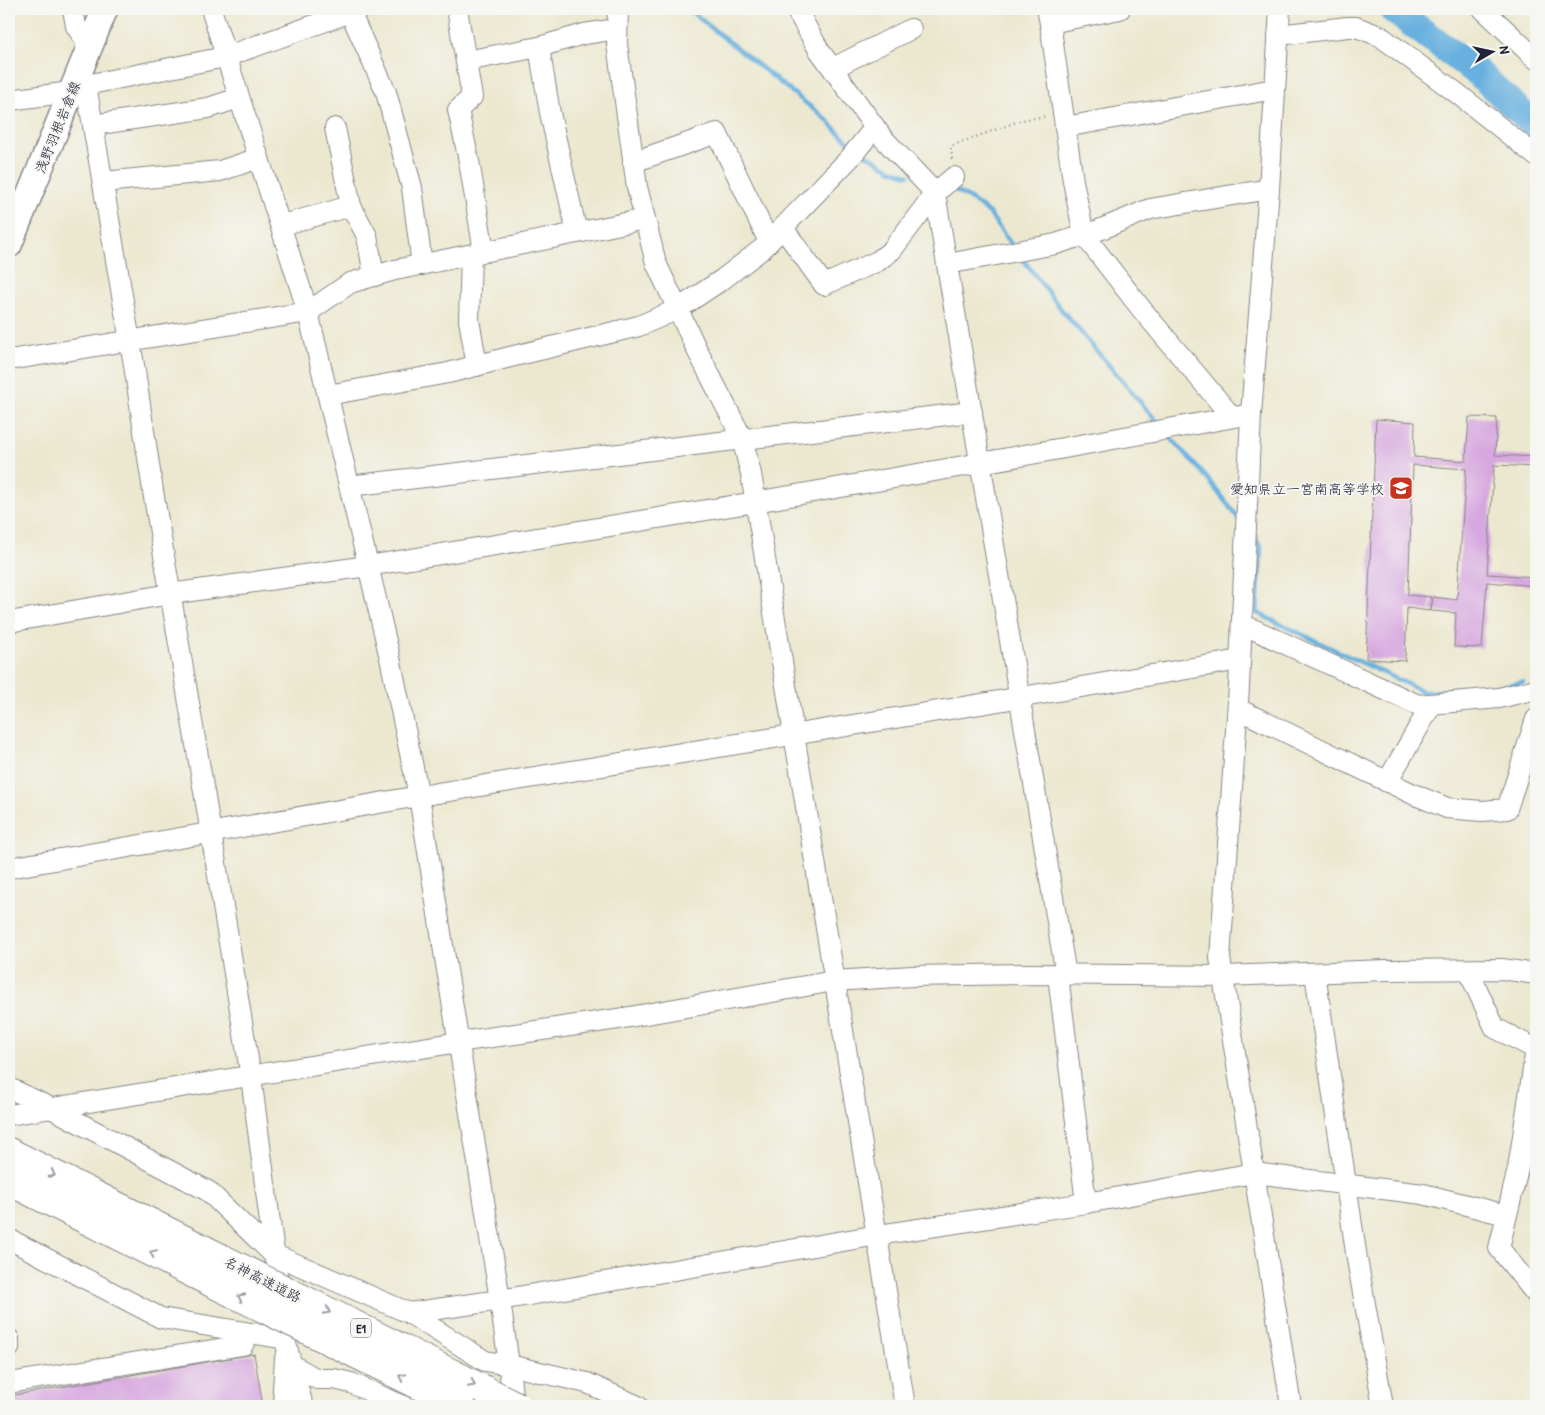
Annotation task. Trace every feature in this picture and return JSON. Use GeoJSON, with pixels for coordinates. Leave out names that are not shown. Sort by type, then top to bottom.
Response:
{"type":"FeatureCollection","features":[{"type":"Feature","properties":{"kind":"highway","name":"名神高速道路"},"geometry":{"type":"LineString","coordinates":[[9,1152],[201,1263],[461,1406]]}},
{"type":"Feature","properties":{"kind":"highway","name":"名神高速道路"},"geometry":{"type":"LineString","coordinates":[[9,1182],[201,1263],[517,1406]]}},
{"type":"Feature","properties":{"kind":"main road","name":"浅野羽根岩倉線"},"geometry":{"type":"LineString","coordinates":[[9,245],[78,88],[89,46],[105,9]]}},
{"type":"Feature","properties":{"kind":"street"},"geometry":{"type":"LineString","coordinates":[[73,9],[76,26],[89,46]]}},
{"type":"Feature","properties":{"kind":"street"},"geometry":{"type":"LineString","coordinates":[[211,9],[225,57],[282,225],[308,312],[390,658],[419,796],[500,1300],[513,1406]]}},
{"type":"Feature","properties":{"kind":"street"},"geometry":{"type":"LineString","coordinates":[[457,9],[472,97],[458,110],[469,161],[478,254],[469,320],[477,366]]}},
{"type":"Feature","properties":{"kind":"street"},"geometry":{"type":"LineString","coordinates":[[618,9],[617,44],[633,162],[637,187],[656,263],[742,438],[755,502],[905,1406]]}},
{"type":"Feature","properties":{"kind":"street"},"geometry":{"type":"LineString","coordinates":[[796,9],[832,68],[882,137],[936,193],[1020,697],[1062,974],[1086,1203]]}},
{"type":"Feature","properties":{"kind":"street"},"geometry":{"type":"LineString","coordinates":[[1120,9],[1048,16],[1073,181],[1084,235],[1143,310],[1242,415]]}},
{"type":"Feature","properties":{"kind":"street"},"geometry":{"type":"LineString","coordinates":[[1280,9],[1268,189],[1242,415],[1242,624],[1238,709],[1220,958],[1290,1406]]}},
{"type":"Feature","properties":{"kind":"street"},"geometry":{"type":"LineString","coordinates":[[1483,9],[1536,59]]}},
{"type":"Feature","properties":{"kind":"street"},"geometry":{"type":"LineString","coordinates":[[9,100],[78,88],[225,57],[355,10],[386,92],[412,188],[422,265]]}},
{"type":"Feature","properties":{"kind":"street"},"geometry":{"type":"LineString","coordinates":[[1278,34],[1356,27],[1380,36],[1458,94],[1536,156]]}},
{"type":"Feature","properties":{"kind":"street"},"geometry":{"type":"LineString","coordinates":[[466,62],[539,47],[584,34],[617,29]]}},
{"type":"Feature","properties":{"kind":"street"},"geometry":{"type":"LineString","coordinates":[[832,68],[911,29]]}},
{"type":"Feature","properties":{"kind":"street"},"geometry":{"type":"LineString","coordinates":[[539,47],[550,114],[577,234]]}},
{"type":"Feature","properties":{"kind":"street"},"geometry":{"type":"LineString","coordinates":[[78,88],[93,125],[103,182],[250,1077],[286,1341],[305,1406]]}},
{"type":"Feature","properties":{"kind":"street"},"geometry":{"type":"LineString","coordinates":[[1064,120],[1274,89]]}},
{"type":"Feature","properties":{"kind":"street"},"geometry":{"type":"LineString","coordinates":[[93,125],[208,108],[239,98]]}},
{"type":"Feature","properties":{"kind":"street"},"geometry":{"type":"LineString","coordinates":[[328,395],[448,374],[639,326],[678,309],[723,279],[762,249],[850,158],[875,126]]}},
{"type":"Feature","properties":{"kind":"street"},"geometry":{"type":"LineString","coordinates":[[335,128],[351,206],[367,236],[374,276]]}},
{"type":"Feature","properties":{"kind":"street"},"geometry":{"type":"LineString","coordinates":[[633,162],[717,133],[769,242]]}},
{"type":"Feature","properties":{"kind":"street"},"geometry":{"type":"LineString","coordinates":[[103,182],[220,171],[259,158]]}},
{"type":"Feature","properties":{"kind":"street"},"geometry":{"type":"LineString","coordinates":[[783,228],[824,285],[878,260],[892,250],[936,193],[954,177]]}},
{"type":"Feature","properties":{"kind":"street"},"geometry":{"type":"LineString","coordinates":[[948,264],[1056,244],[1150,209],[1268,189]]}},
{"type":"Feature","properties":{"kind":"street"},"geometry":{"type":"LineString","coordinates":[[282,225],[351,206]]}},
{"type":"Feature","properties":{"kind":"street"},"geometry":{"type":"LineString","coordinates":[[9,360],[308,312],[350,283],[374,276],[645,220]]}},
{"type":"Feature","properties":{"kind":"street"},"geometry":{"type":"LineString","coordinates":[[349,486],[972,412]]}},
{"type":"Feature","properties":{"kind":"street"},"geometry":{"type":"LineString","coordinates":[[9,622],[170,594],[368,566],[755,502],[1242,415]]}},
{"type":"Feature","properties":{"kind":"street"},"geometry":{"type":"LineString","coordinates":[[1242,624],[1418,705],[1498,698],[1536,689]]}},
{"type":"Feature","properties":{"kind":"street"},"geometry":{"type":"LineString","coordinates":[[9,868],[419,796],[1240,660]]}},
{"type":"Feature","properties":{"kind":"street"},"geometry":{"type":"LineString","coordinates":[[1387,782],[1432,704]]}},
{"type":"Feature","properties":{"kind":"street"},"geometry":{"type":"LineString","coordinates":[[1238,709],[1413,794],[1447,808],[1482,811],[1507,809],[1532,744],[1536,720]]}},
{"type":"Feature","properties":{"kind":"street"},"geometry":{"type":"LineString","coordinates":[[9,1115],[459,1042],[618,1019],[834,981],[912,976],[1062,974],[1222,976],[1502,969],[1536,974]]}},
{"type":"Feature","properties":{"kind":"street"},"geometry":{"type":"LineString","coordinates":[[1468,970],[1495,1028],[1536,1049],[1518,1169],[1499,1248],[1536,1294]]}},
{"type":"Feature","properties":{"kind":"street"},"geometry":{"type":"LineString","coordinates":[[1315,973],[1357,1259],[1383,1406]]}},
{"type":"Feature","properties":{"kind":"street"},"geometry":{"type":"LineString","coordinates":[[9,1088],[51,1108],[208,1191],[273,1254],[409,1313],[485,1361],[587,1383],[638,1406]]}},
{"type":"Feature","properties":{"kind":"street"},"geometry":{"type":"LineString","coordinates":[[9,1124],[51,1108]]}},
{"type":"Feature","properties":{"kind":"street"},"geometry":{"type":"LineString","coordinates":[[409,1313],[500,1300],[878,1235],[1086,1203],[1254,1173],[1423,1194],[1506,1215]]}},
{"type":"Feature","properties":{"kind":"street"},"geometry":{"type":"LineString","coordinates":[[9,1239],[161,1318],[286,1341]]}},
{"type":"Feature","properties":{"kind":"street"},"geometry":{"type":"LineString","coordinates":[[9,1383],[243,1346],[249,1334]]}},
{"type":"Feature","properties":{"kind":"street"},"geometry":{"type":"LineString","coordinates":[[9,1339],[9,1348]]}},
{"type":"Feature","properties":{"kind":"street"},"geometry":{"type":"LineString","coordinates":[[286,1341],[283,1390],[286,1406]]}},
{"type":"Feature","properties":{"kind":"street"},"geometry":{"type":"LineString","coordinates":[[294,1366],[317,1379],[351,1383],[403,1406]]}},
{"type":"Feature","properties":{"kind":"street"},"geometry":{"type":"LineString","coordinates":[[305,1406],[319,1389],[334,1380]]}},
{"type":"Feature","properties":{"kind":"path"},"geometry":{"type":"LineString","coordinates":[[954,177],[951,146],[1022,120],[1064,120]]}},
{"type":"Feature","properties":{"kind":"building"},"geometry":{"type":"Polygon","coordinates":[[[1469,417],[1497,418],[1495,455],[1536,457],[1536,467],[1494,465],[1487,574],[1536,577],[1536,586],[1487,582],[1482,648],[1454,647],[1456,613],[1431,611],[1433,597],[1457,600],[1466,469],[1413,465],[1408,595],[1431,597],[1430,611],[1407,608],[1405,661],[1366,659],[1376,419],[1415,422],[1414,457],[1466,461],[1469,417]]]}},
{"type":"Feature","properties":{"kind":"building"},"geometry":{"type":"Polygon","coordinates":[[[254,1354],[263,1406],[9,1406],[9,1396],[254,1354]]]}},
{"type":"Feature","properties":{"kind":"waterway"},"geometry":{"type":"LineString","coordinates":[[688,9],[827,120],[853,145]]}},
{"type":"Feature","properties":{"kind":"waterway"},"geometry":{"type":"LineString","coordinates":[[1392,9],[1478,73],[1536,126]]}},
{"type":"Feature","properties":{"kind":"waterway"},"geometry":{"type":"LineString","coordinates":[[861,151],[890,169],[908,175]]}},
{"type":"Feature","properties":{"kind":"waterway"},"geometry":{"type":"LineString","coordinates":[[951,188],[972,200],[989,213],[1013,247]]}},
{"type":"Feature","properties":{"kind":"waterway"},"geometry":{"type":"LineString","coordinates":[[1021,257],[1061,309],[1159,424]]}},
{"type":"Feature","properties":{"kind":"waterway"},"geometry":{"type":"LineString","coordinates":[[1169,436],[1202,472],[1240,520]]}},
{"type":"Feature","properties":{"kind":"waterway"},"geometry":{"type":"LineString","coordinates":[[1252,535],[1261,547],[1257,613],[1424,692],[1499,687],[1523,682]]}},
{"type":"Feature","properties":{"kind":"place","name":"愛知県立一宮南高等学校"},"geometry":{"type":"Point","coordinates":[1401,488]}}]}
